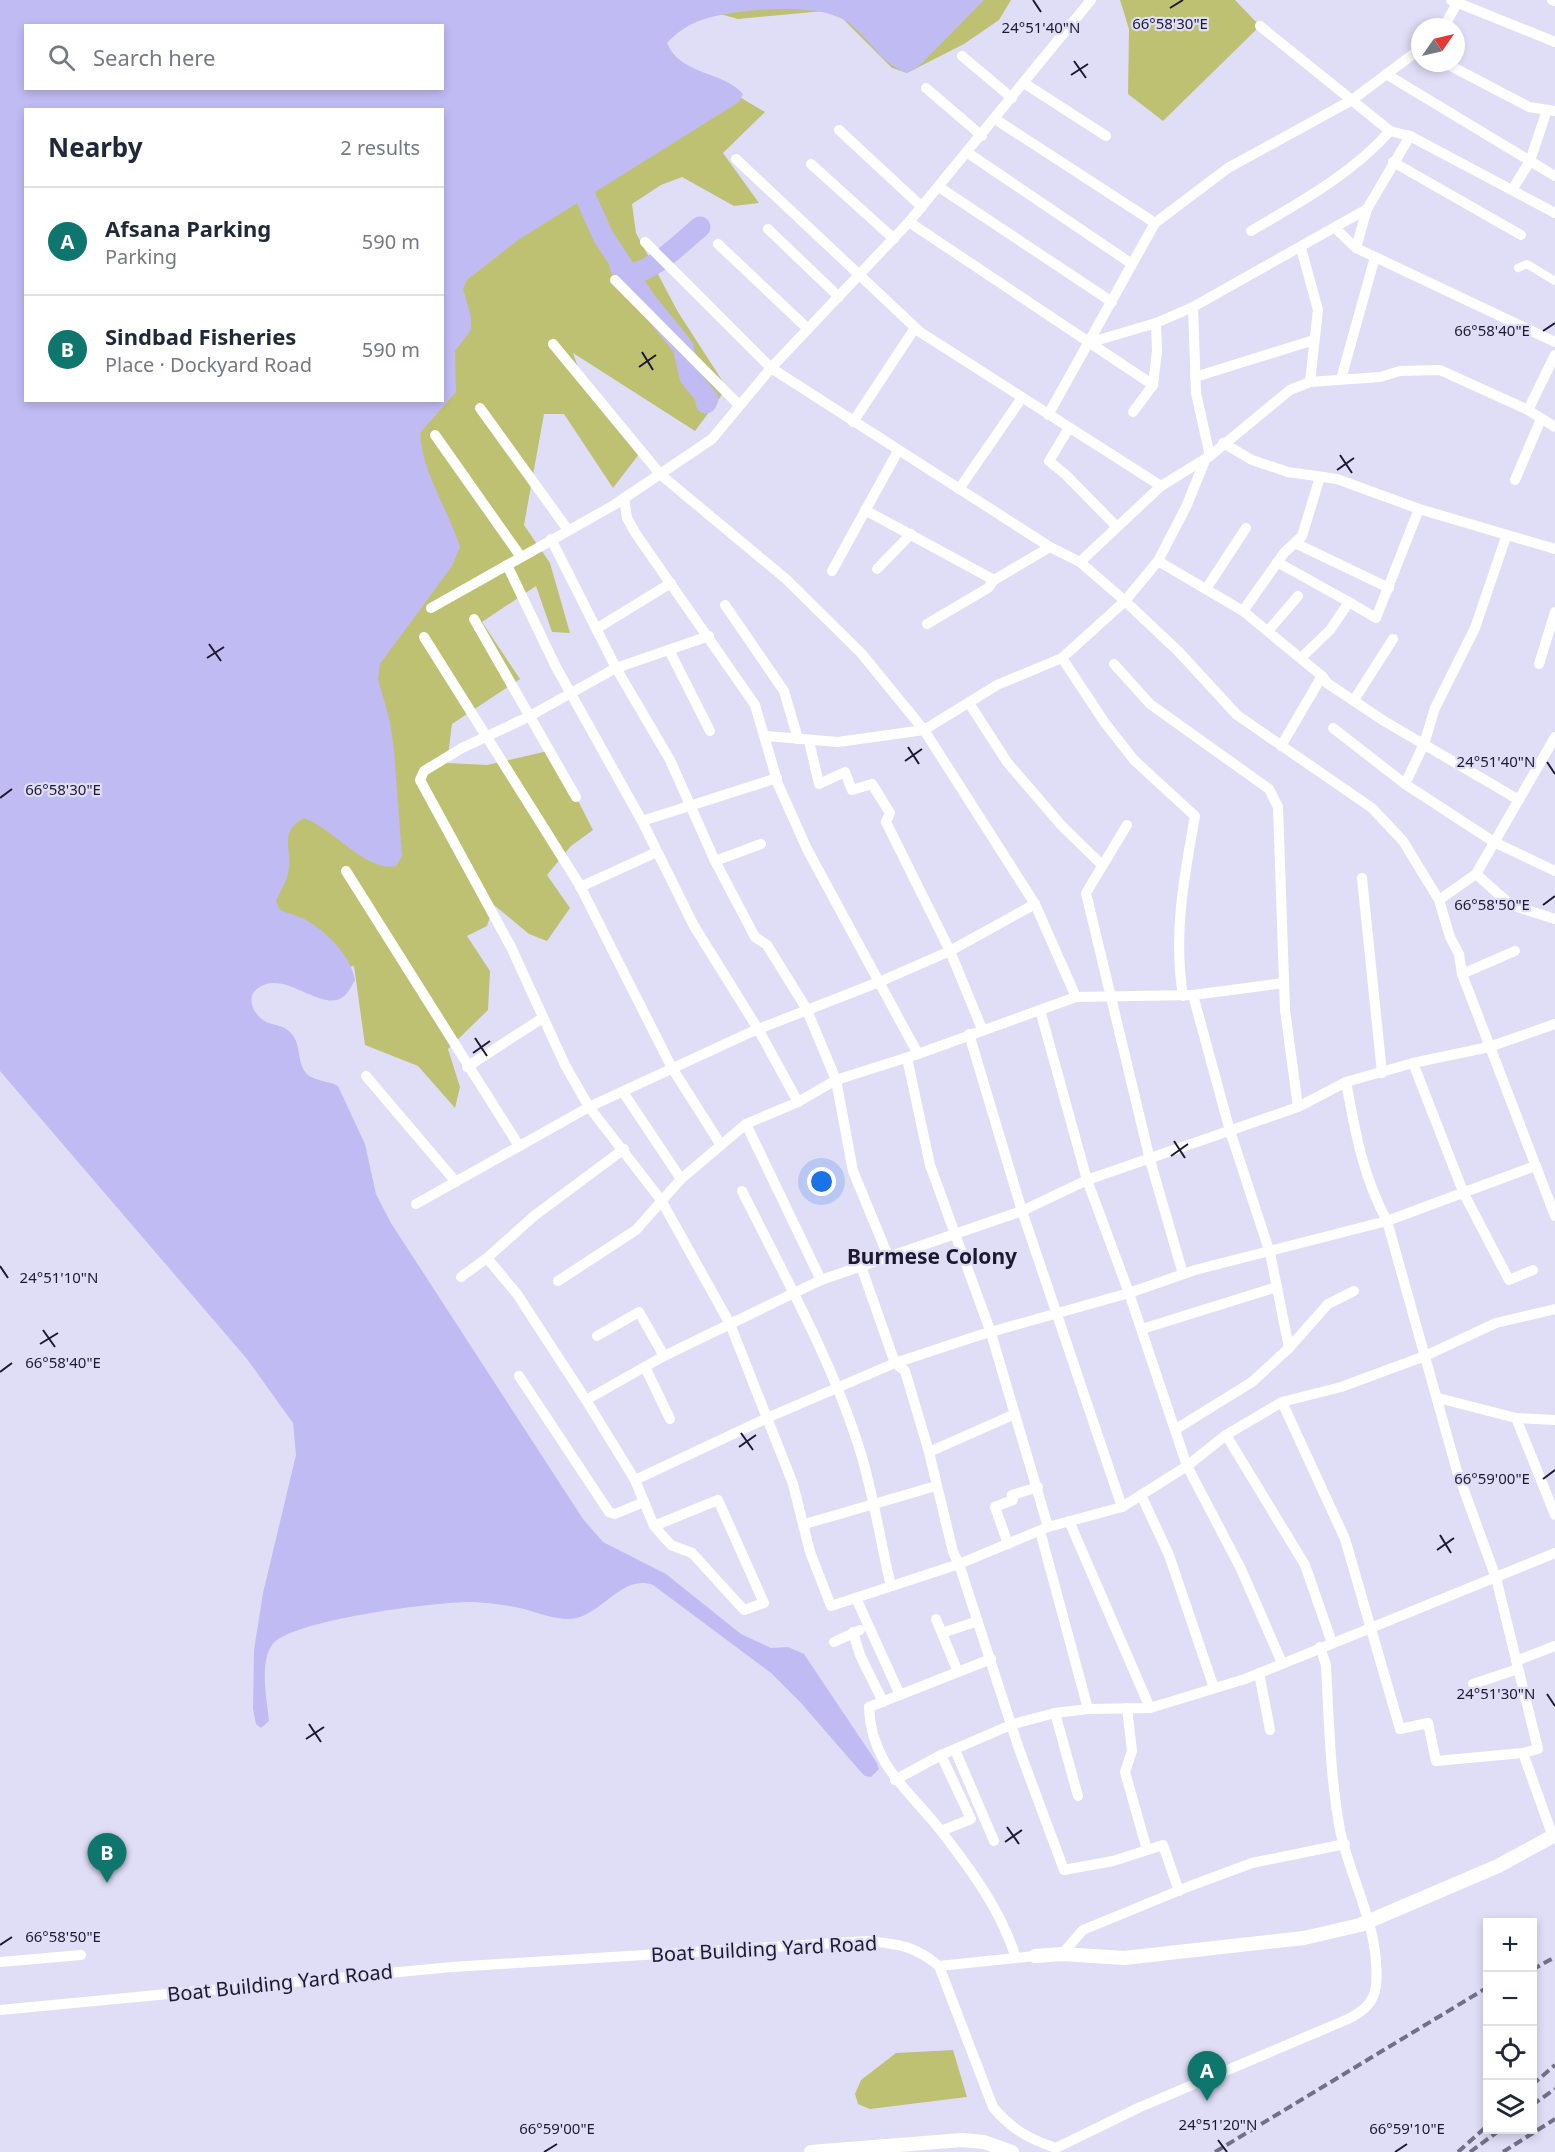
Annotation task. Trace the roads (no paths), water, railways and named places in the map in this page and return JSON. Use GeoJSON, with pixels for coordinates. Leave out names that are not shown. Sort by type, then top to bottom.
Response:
{"type":"FeatureCollection","features":[{"type":"Feature","properties":{"kind":"street"},"geometry":{"type":"LineString","coordinates":[[431,608],[624,498],[712,440],[771,368],[922,207],[982,136],[1090,0]]}},
{"type":"Feature","properties":{"kind":"street"},"geometry":{"type":"LineString","coordinates":[[1447,18],[1454,1],[1555,42]]}},
{"type":"Feature","properties":{"kind":"street"},"geometry":{"type":"LineString","coordinates":[[1260,26],[1390,130],[1410,136],[1555,213]]}},
{"type":"Feature","properties":{"kind":"street"},"geometry":{"type":"LineString","coordinates":[[962,56],[1012,98]]}},
{"type":"Feature","properties":{"kind":"street"},"geometry":{"type":"LineString","coordinates":[[1048,415],[1155,223],[1228,168],[1352,99],[1411,56]]}},
{"type":"Feature","properties":{"kind":"street"},"geometry":{"type":"LineString","coordinates":[[1462,72],[1530,107],[1551,111],[1530,161],[1512,190]]}},
{"type":"Feature","properties":{"kind":"street"},"geometry":{"type":"LineString","coordinates":[[1386,74],[1555,176]]}},
{"type":"Feature","properties":{"kind":"street"},"geometry":{"type":"LineString","coordinates":[[1024,83],[1106,136]]}},
{"type":"Feature","properties":{"kind":"street"},"geometry":{"type":"LineString","coordinates":[[926,88],[982,136]]}},
{"type":"Feature","properties":{"kind":"street"},"geometry":{"type":"LineString","coordinates":[[995,119],[1155,223]]}},
{"type":"Feature","properties":{"kind":"street"},"geometry":{"type":"LineString","coordinates":[[838,130],[922,207]]}},
{"type":"Feature","properties":{"kind":"street"},"geometry":{"type":"LineString","coordinates":[[1251,231],[1323,188],[1377,145],[1390,130]]}},
{"type":"Feature","properties":{"kind":"street"},"geometry":{"type":"LineString","coordinates":[[1356,248],[1367,209],[1410,136]]}},
{"type":"Feature","properties":{"kind":"street"},"geometry":{"type":"LineString","coordinates":[[968,153],[1132,264]]}},
{"type":"Feature","properties":{"kind":"street"},"geometry":{"type":"LineString","coordinates":[[736,159],[915,328],[1022,399],[1161,486]]}},
{"type":"Feature","properties":{"kind":"street"},"geometry":{"type":"LineString","coordinates":[[1393,162],[1521,235]]}},
{"type":"Feature","properties":{"kind":"street"},"geometry":{"type":"LineString","coordinates":[[811,164],[894,238]]}},
{"type":"Feature","properties":{"kind":"street"},"geometry":{"type":"LineString","coordinates":[[939,187],[1112,303]]}},
{"type":"Feature","properties":{"kind":"street"},"geometry":{"type":"LineString","coordinates":[[1088,343],[1155,323],[1193,307],[1367,209]]}},
{"type":"Feature","properties":{"kind":"street"},"geometry":{"type":"LineString","coordinates":[[909,222],[983,274],[1061,322],[1088,343],[1123,363],[1153,385]]}},
{"type":"Feature","properties":{"kind":"street"},"geometry":{"type":"LineString","coordinates":[[1335,228],[1356,248],[1555,342]]}},
{"type":"Feature","properties":{"kind":"street"},"geometry":{"type":"LineString","coordinates":[[768,229],[839,297]]}},
{"type":"Feature","properties":{"kind":"street"},"geometry":{"type":"LineString","coordinates":[[645,242],[771,368],[1050,547],[1080,562],[1179,652],[1237,715],[1372,808],[1403,842],[1439,900],[1450,937],[1459,954],[1461,975],[1555,1216]]}},
{"type":"Feature","properties":{"kind":"street"},"geometry":{"type":"LineString","coordinates":[[718,244],[808,329]]}},
{"type":"Feature","properties":{"kind":"street"},"geometry":{"type":"LineString","coordinates":[[1301,248],[1318,310],[1310,382]]}},
{"type":"Feature","properties":{"kind":"street"},"geometry":{"type":"LineString","coordinates":[[1341,379],[1375,257]]}},
{"type":"Feature","properties":{"kind":"street"},"geometry":{"type":"LineString","coordinates":[[1518,268],[1527,264],[1555,281]]}},
{"type":"Feature","properties":{"kind":"street"},"geometry":{"type":"LineString","coordinates":[[615,280],[739,405]]}},
{"type":"Feature","properties":{"kind":"street"},"geometry":{"type":"LineString","coordinates":[[766,735],[838,742],[924,730],[997,686],[1062,658],[1125,601],[1158,561],[1186,507],[1208,457],[1196,393],[1193,307]]}},
{"type":"Feature","properties":{"kind":"street"},"geometry":{"type":"LineString","coordinates":[[1133,411],[1153,385],[1157,351],[1155,323]]}},
{"type":"Feature","properties":{"kind":"street"},"geometry":{"type":"LineString","coordinates":[[853,422],[915,328]]}},
{"type":"Feature","properties":{"kind":"street"},"geometry":{"type":"LineString","coordinates":[[1195,377],[1314,340]]}},
{"type":"Feature","properties":{"kind":"street"},"geometry":{"type":"LineString","coordinates":[[553,344],[661,475],[786,579],[861,653],[924,730],[1035,904],[1076,998]]}},
{"type":"Feature","properties":{"kind":"street"},"geometry":{"type":"LineString","coordinates":[[1528,410],[1555,355]]}},
{"type":"Feature","properties":{"kind":"street"},"geometry":{"type":"LineString","coordinates":[[1080,562],[1161,486],[1208,457],[1290,390],[1310,382],[1380,377],[1400,371],[1440,370],[1528,410],[1555,427]]}},
{"type":"Feature","properties":{"kind":"street"},"geometry":{"type":"LineString","coordinates":[[959,489],[1022,399]]}},
{"type":"Feature","properties":{"kind":"street"},"geometry":{"type":"LineString","coordinates":[[480,408],[568,530]]}},
{"type":"Feature","properties":{"kind":"street"},"geometry":{"type":"LineString","coordinates":[[1515,480],[1542,419]]}},
{"type":"Feature","properties":{"kind":"street"},"geometry":{"type":"LineString","coordinates":[[1069,428],[1049,461],[1117,527]]}},
{"type":"Feature","properties":{"kind":"street"},"geometry":{"type":"LineString","coordinates":[[435,435],[521,556]]}},
{"type":"Feature","properties":{"kind":"street"},"geometry":{"type":"LineString","coordinates":[[1223,443],[1252,460],[1288,472],[1320,477],[1374,491],[1419,509],[1506,537],[1555,549]]}},
{"type":"Feature","properties":{"kind":"street"},"geometry":{"type":"LineString","coordinates":[[832,571],[898,451]]}},
{"type":"Feature","properties":{"kind":"street"},"geometry":{"type":"LineString","coordinates":[[1243,611],[1277,562],[1306,528],[1320,477]]}},
{"type":"Feature","properties":{"kind":"street"},"geometry":{"type":"LineString","coordinates":[[624,498],[627,518],[755,705],[766,735],[777,778],[807,849],[918,1054]]}},
{"type":"Feature","properties":{"kind":"street"},"geometry":{"type":"LineString","coordinates":[[1277,562],[1376,618],[1419,509]]}},
{"type":"Feature","properties":{"kind":"street"},"geometry":{"type":"LineString","coordinates":[[865,510],[994,580]]}},
{"type":"Feature","properties":{"kind":"street"},"geometry":{"type":"LineString","coordinates":[[1206,589],[1245,528]]}},
{"type":"Feature","properties":{"kind":"street"},"geometry":{"type":"LineString","coordinates":[[877,569],[911,534]]}},
{"type":"Feature","properties":{"kind":"street"},"geometry":{"type":"LineString","coordinates":[[1405,784],[1424,744],[1435,708],[1475,628],[1506,537]]}},
{"type":"Feature","properties":{"kind":"street"},"geometry":{"type":"LineString","coordinates":[[551,539],[616,668],[670,760],[715,861],[755,937],[767,945],[806,1008],[836,1080],[853,1171],[888,1256]]}},
{"type":"Feature","properties":{"kind":"street"},"geometry":{"type":"LineString","coordinates":[[1295,543],[1389,588]]}},
{"type":"Feature","properties":{"kind":"street"},"geometry":{"type":"LineString","coordinates":[[927,624],[988,588],[994,580],[1050,547]]}},
{"type":"Feature","properties":{"kind":"street"},"geometry":{"type":"LineString","coordinates":[[1158,561],[1243,611],[1301,658],[1327,683],[1519,800]]}},
{"type":"Feature","properties":{"kind":"street"},"geometry":{"type":"LineString","coordinates":[[507,565],[571,692],[642,821],[694,926],[758,1029],[798,1102]]}},
{"type":"Feature","properties":{"kind":"street"},"geometry":{"type":"LineString","coordinates":[[596,629],[671,583]]}},
{"type":"Feature","properties":{"kind":"street"},"geometry":{"type":"LineString","coordinates":[[1268,631],[1298,596]]}},
{"type":"Feature","properties":{"kind":"street"},"geometry":{"type":"LineString","coordinates":[[1301,658],[1330,630],[1349,602]]}},
{"type":"Feature","properties":{"kind":"street"},"geometry":{"type":"LineString","coordinates":[[725,605],[784,691],[819,784],[845,772],[852,790],[872,784],[890,813],[886,822],[950,951],[982,1029]]}},
{"type":"Feature","properties":{"kind":"street"},"geometry":{"type":"LineString","coordinates":[[1539,664],[1555,612]]}},
{"type":"Feature","properties":{"kind":"street"},"geometry":{"type":"LineString","coordinates":[[474,619],[528,717],[576,797]]}},
{"type":"Feature","properties":{"kind":"street"},"geometry":{"type":"LineString","coordinates":[[709,636],[616,668],[424,771],[420,780],[511,947],[541,1019],[589,1107],[624,1149],[661,1200],[730,1324],[793,1484],[805,1524],[810,1552],[831,1606],[959,1564],[1044,1529],[1122,1507],[1187,1466],[1226,1435],[1282,1402],[1341,1387],[1425,1356],[1496,1323],[1555,1309]]}},
{"type":"Feature","properties":{"kind":"street"},"geometry":{"type":"LineString","coordinates":[[424,637],[488,736],[580,887],[672,1068],[721,1145]]}},
{"type":"Feature","properties":{"kind":"street"},"geometry":{"type":"LineString","coordinates":[[1354,700],[1393,639]]}},
{"type":"Feature","properties":{"kind":"street"},"geometry":{"type":"LineString","coordinates":[[669,650],[710,730]]}},
{"type":"Feature","properties":{"kind":"street"},"geometry":{"type":"LineString","coordinates":[[1062,658],[1134,760],[1195,816],[1179,904],[1179,969],[1270,1253],[1289,1348]]}},
{"type":"Feature","properties":{"kind":"street"},"geometry":{"type":"LineString","coordinates":[[1114,664],[1150,704],[1207,747],[1269,789],[1278,807],[1284,983],[1298,1107]]}},
{"type":"Feature","properties":{"kind":"street"},"geometry":{"type":"LineString","coordinates":[[1281,746],[1322,676]]}},
{"type":"Feature","properties":{"kind":"street"},"geometry":{"type":"LineString","coordinates":[[969,703],[1008,762],[1062,826],[1102,865]]}},
{"type":"Feature","properties":{"kind":"street"},"geometry":{"type":"LineString","coordinates":[[1333,728],[1405,784],[1494,842],[1555,871]]}},
{"type":"Feature","properties":{"kind":"street"},"geometry":{"type":"LineString","coordinates":[[1439,900],[1476,874],[1555,737]]}},
{"type":"Feature","properties":{"kind":"street"},"geometry":{"type":"LineString","coordinates":[[642,821],[777,778]]}},
{"type":"Feature","properties":{"kind":"street"},"geometry":{"type":"LineString","coordinates":[[1127,825],[1086,893],[1150,1160],[1183,1274]]}},
{"type":"Feature","properties":{"kind":"street"},"geometry":{"type":"LineString","coordinates":[[715,861],[761,844]]}},
{"type":"Feature","properties":{"kind":"street"},"geometry":{"type":"LineString","coordinates":[[580,887],[657,852]]}},
{"type":"Feature","properties":{"kind":"street"},"geometry":{"type":"LineString","coordinates":[[346,871],[467,1067],[519,1146]]}},
{"type":"Feature","properties":{"kind":"street"},"geometry":{"type":"LineString","coordinates":[[1476,874],[1511,905],[1555,919]]}},
{"type":"Feature","properties":{"kind":"street"},"geometry":{"type":"LineString","coordinates":[[1362,878],[1383,1073]]}},
{"type":"Feature","properties":{"kind":"street"},"geometry":{"type":"LineString","coordinates":[[416,1204],[589,1107],[806,1008],[879,982],[950,951],[1035,904]]}},
{"type":"Feature","properties":{"kind":"street"},"geometry":{"type":"LineString","coordinates":[[1461,975],[1515,951]]}},
{"type":"Feature","properties":{"kind":"street"},"geometry":{"type":"LineString","coordinates":[[558,1281],[636,1230],[681,1179],[746,1124],[798,1102],[836,1080],[907,1058],[982,1029],[1076,998],[1188,995],[1284,983]]}},
{"type":"Feature","properties":{"kind":"street"},"geometry":{"type":"LineString","coordinates":[[1040,1010],[1087,1180],[1130,1293],[1187,1466],[1236,1559],[1282,1663]]}},
{"type":"Feature","properties":{"kind":"street"},"geometry":{"type":"LineString","coordinates":[[467,1067],[541,1019]]}},
{"type":"Feature","properties":{"kind":"street"},"geometry":{"type":"LineString","coordinates":[[586,1400],[664,1356],[792,1292],[822,1280],[1022,1211],[1087,1180],[1298,1107],[1346,1082],[1413,1063],[1489,1047],[1555,1024]]}},
{"type":"Feature","properties":{"kind":"street"},"geometry":{"type":"LineString","coordinates":[[969,1034],[1022,1211],[1122,1507]]}},
{"type":"Feature","properties":{"kind":"street"},"geometry":{"type":"LineString","coordinates":[[907,1058],[930,1165],[991,1333],[1038,1487],[1044,1529],[1088,1709]]}},
{"type":"Feature","properties":{"kind":"street"},"geometry":{"type":"LineString","coordinates":[[1413,1063],[1464,1194],[1509,1280],[1533,1270]]}},
{"type":"Feature","properties":{"kind":"street"},"geometry":{"type":"LineString","coordinates":[[366,1076],[456,1182]]}},
{"type":"Feature","properties":{"kind":"street"},"geometry":{"type":"LineString","coordinates":[[1282,1402],[1345,1539],[1400,1729],[1428,1723],[1436,1761],[1523,1753],[1538,1749],[1496,1578],[1458,1471],[1387,1221],[1373,1196],[1359,1156],[1346,1082]]}},
{"type":"Feature","properties":{"kind":"street"},"geometry":{"type":"LineString","coordinates":[[623,1092],[681,1179]]}},
{"type":"Feature","properties":{"kind":"street"},"geometry":{"type":"LineString","coordinates":[[746,1124],[822,1280]]}},
{"type":"Feature","properties":{"kind":"street"},"geometry":{"type":"LineString","coordinates":[[461,1277],[488,1258],[534,1216],[624,1149]]}},
{"type":"Feature","properties":{"kind":"street"},"geometry":{"type":"LineString","coordinates":[[635,1480],[767,1418],[895,1363],[1130,1293],[1183,1274],[1387,1221],[1535,1166]]}},
{"type":"Feature","properties":{"kind":"street"},"geometry":{"type":"LineString","coordinates":[[742,1191],[792,1292],[836,1389],[862,1457],[891,1586]]}},
{"type":"Feature","properties":{"kind":"street"},"geometry":{"type":"LineString","coordinates":[[488,1258],[518,1294],[586,1400],[635,1480],[654,1526],[671,1545],[693,1553],[744,1610],[764,1603],[718,1500],[654,1526]]}},
{"type":"Feature","properties":{"kind":"street"},"geometry":{"type":"LineString","coordinates":[[861,1266],[895,1363],[905,1371],[930,1452],[953,1552],[959,1564],[1043,1818],[1064,1870],[1113,1861],[1163,1845],[1179,1891]]}},
{"type":"Feature","properties":{"kind":"street"},"geometry":{"type":"LineString","coordinates":[[1142,1329],[1277,1287]]}},
{"type":"Feature","properties":{"kind":"street"},"geometry":{"type":"LineString","coordinates":[[1176,1429],[1252,1382],[1289,1348],[1328,1304],[1354,1291]]}},
{"type":"Feature","properties":{"kind":"street"},"geometry":{"type":"LineString","coordinates":[[597,1336],[639,1312],[664,1356]]}},
{"type":"Feature","properties":{"kind":"street"},"geometry":{"type":"LineString","coordinates":[[645,1367],[670,1419]]}},
{"type":"Feature","properties":{"kind":"street"},"geometry":{"type":"LineString","coordinates":[[519,1376],[609,1512],[615,1514],[644,1502]]}},
{"type":"Feature","properties":{"kind":"street"},"geometry":{"type":"LineString","coordinates":[[1438,1398],[1516,1418],[1555,1420]]}},
{"type":"Feature","properties":{"kind":"street"},"geometry":{"type":"LineString","coordinates":[[930,1452],[1015,1414]]}},
{"type":"Feature","properties":{"kind":"street"},"geometry":{"type":"LineString","coordinates":[[1516,1418],[1555,1515]]}},
{"type":"Feature","properties":{"kind":"street"},"geometry":{"type":"LineString","coordinates":[[1226,1435],[1305,1565],[1332,1643]]}},
{"type":"Feature","properties":{"kind":"street"},"geometry":{"type":"LineString","coordinates":[[805,1524],[936,1486]]}},
{"type":"Feature","properties":{"kind":"street"},"geometry":{"type":"LineString","coordinates":[[1008,1544],[995,1507],[1013,1500],[1012,1495],[1038,1487]]}},
{"type":"Feature","properties":{"kind":"street"},"geometry":{"type":"LineString","coordinates":[[1141,1495],[1169,1555],[1214,1688]]}},
{"type":"Feature","properties":{"kind":"street"},"geometry":{"type":"LineString","coordinates":[[1070,1521],[1150,1708]]}},
{"type":"Feature","properties":{"kind":"street"},"geometry":{"type":"LineString","coordinates":[[895,1780],[941,1755],[1012,1724],[1055,1713],[1088,1709],[1150,1708],[1259,1673],[1555,1553]]}},
{"type":"Feature","properties":{"kind":"street"},"geometry":{"type":"LineString","coordinates":[[856,1598],[900,1695]]}},
{"type":"Feature","properties":{"kind":"street"},"geometry":{"type":"LineString","coordinates":[[936,1619],[958,1672]]}},
{"type":"Feature","properties":{"kind":"street"},"geometry":{"type":"LineString","coordinates":[[942,1633],[978,1621]]}},
{"type":"Feature","properties":{"kind":"street"},"geometry":{"type":"LineString","coordinates":[[834,1642],[869,1627]]}},
{"type":"Feature","properties":{"kind":"street"},"geometry":{"type":"LineString","coordinates":[[853,1632],[860,1655],[883,1702]]}},
{"type":"Feature","properties":{"kind":"street"},"geometry":{"type":"LineString","coordinates":[[1473,1684],[1555,1646]]}},
{"type":"Feature","properties":{"kind":"street"},"geometry":{"type":"LineString","coordinates":[[1320,1647],[1326,1665],[1332,1775],[1345,1844],[1369,1922],[1376,1968],[1376,1987],[1372,1999],[1360,2013],[1138,2108],[1056,2148],[1028,2139],[1007,2124],[993,2107],[939,1966],[1062,1954],[1124,1958],[1304,1938],[1369,1922],[1498,1866],[1554,1836],[1523,1753]]}},
{"type":"Feature","properties":{"kind":"street"},"geometry":{"type":"LineString","coordinates":[[991,1659],[869,1707],[870,1725],[876,1745],[895,1780],[941,1831],[999,1913],[1016,1958]]}},
{"type":"Feature","properties":{"kind":"street"},"geometry":{"type":"LineString","coordinates":[[1259,1673],[1270,1730]]}},
{"type":"Feature","properties":{"kind":"street"},"geometry":{"type":"LineString","coordinates":[[1127,1708],[1132,1751],[1125,1772],[1147,1850]]}},
{"type":"Feature","properties":{"kind":"street"},"geometry":{"type":"LineString","coordinates":[[1055,1713],[1078,1796]]}},
{"type":"Feature","properties":{"kind":"street"},"geometry":{"type":"LineString","coordinates":[[955,1750],[994,1841]]}},
{"type":"Feature","properties":{"kind":"street"},"geometry":{"type":"LineString","coordinates":[[941,1755],[971,1819],[941,1831]]}},
{"type":"Feature","properties":{"kind":"street"},"geometry":{"type":"LineString","coordinates":[[1062,1954],[1083,1930],[1179,1891],[1252,1863],[1345,1844]]}},
{"type":"Feature","properties":{"kind":"street","name":"Boat Building Yard Road"},"geometry":{"type":"LineString","coordinates":[[0,2010],[452,1967],[868,1941],[902,1944],[925,1954],[939,1966]]}},
{"type":"Feature","properties":{"kind":"street"},"geometry":{"type":"LineString","coordinates":[[0,1962],[81,1955]]}},
{"type":"Feature","properties":{"kind":"street"},"geometry":{"type":"LineString","coordinates":[[811,2152],[962,2140],[984,2142],[1012,2152]]}},
{"type":"Feature","properties":{"kind":"waterway"},"geometry":{"type":"LineString","coordinates":[[574,171],[603,236],[645,300],[683,347],[690,377],[708,399],[706,403]]}},
{"type":"Feature","properties":{"kind":"waterway"},"geometry":{"type":"LineString","coordinates":[[620,267],[627,272],[637,272],[648,268],[700,227]]}},
{"type":"Feature","properties":{"kind":"railway"},"geometry":{"type":"LineString","coordinates":[[1537,1967],[1555,1957]]}},
{"type":"Feature","properties":{"kind":"railway"},"geometry":{"type":"LineString","coordinates":[[1215,2152],[1483,1990]]}},
{"type":"Feature","properties":{"kind":"railway"},"geometry":{"type":"LineString","coordinates":[[1537,2081],[1555,2065]]}},
{"type":"Feature","properties":{"kind":"railway"},"geometry":{"type":"LineString","coordinates":[[1537,2102],[1555,2089]]}},
{"type":"Feature","properties":{"kind":"railway"},"geometry":{"type":"LineString","coordinates":[[1503,2152],[1555,2119]]}},
{"type":"Feature","properties":{"kind":"railway"},"geometry":{"type":"LineString","coordinates":[[1458,2152],[1483,2130]]}},
{"type":"Feature","properties":{"kind":"railway"},"geometry":{"type":"LineString","coordinates":[[1470,2152],[1495,2134]]}},
{"type":"Feature","properties":{"kind":"place","name":"Sindbad Fisheries"},"geometry":{"type":"Point","coordinates":[107,1883]}},
{"type":"Feature","properties":{"kind":"place","name":"Afsana Parking"},"geometry":{"type":"Point","coordinates":[1207,2101]}},
{"type":"Feature","properties":{"kind":"district","name":"Burmese Colony"},"geometry":{"type":"Point","coordinates":[932,1257]}}]}
